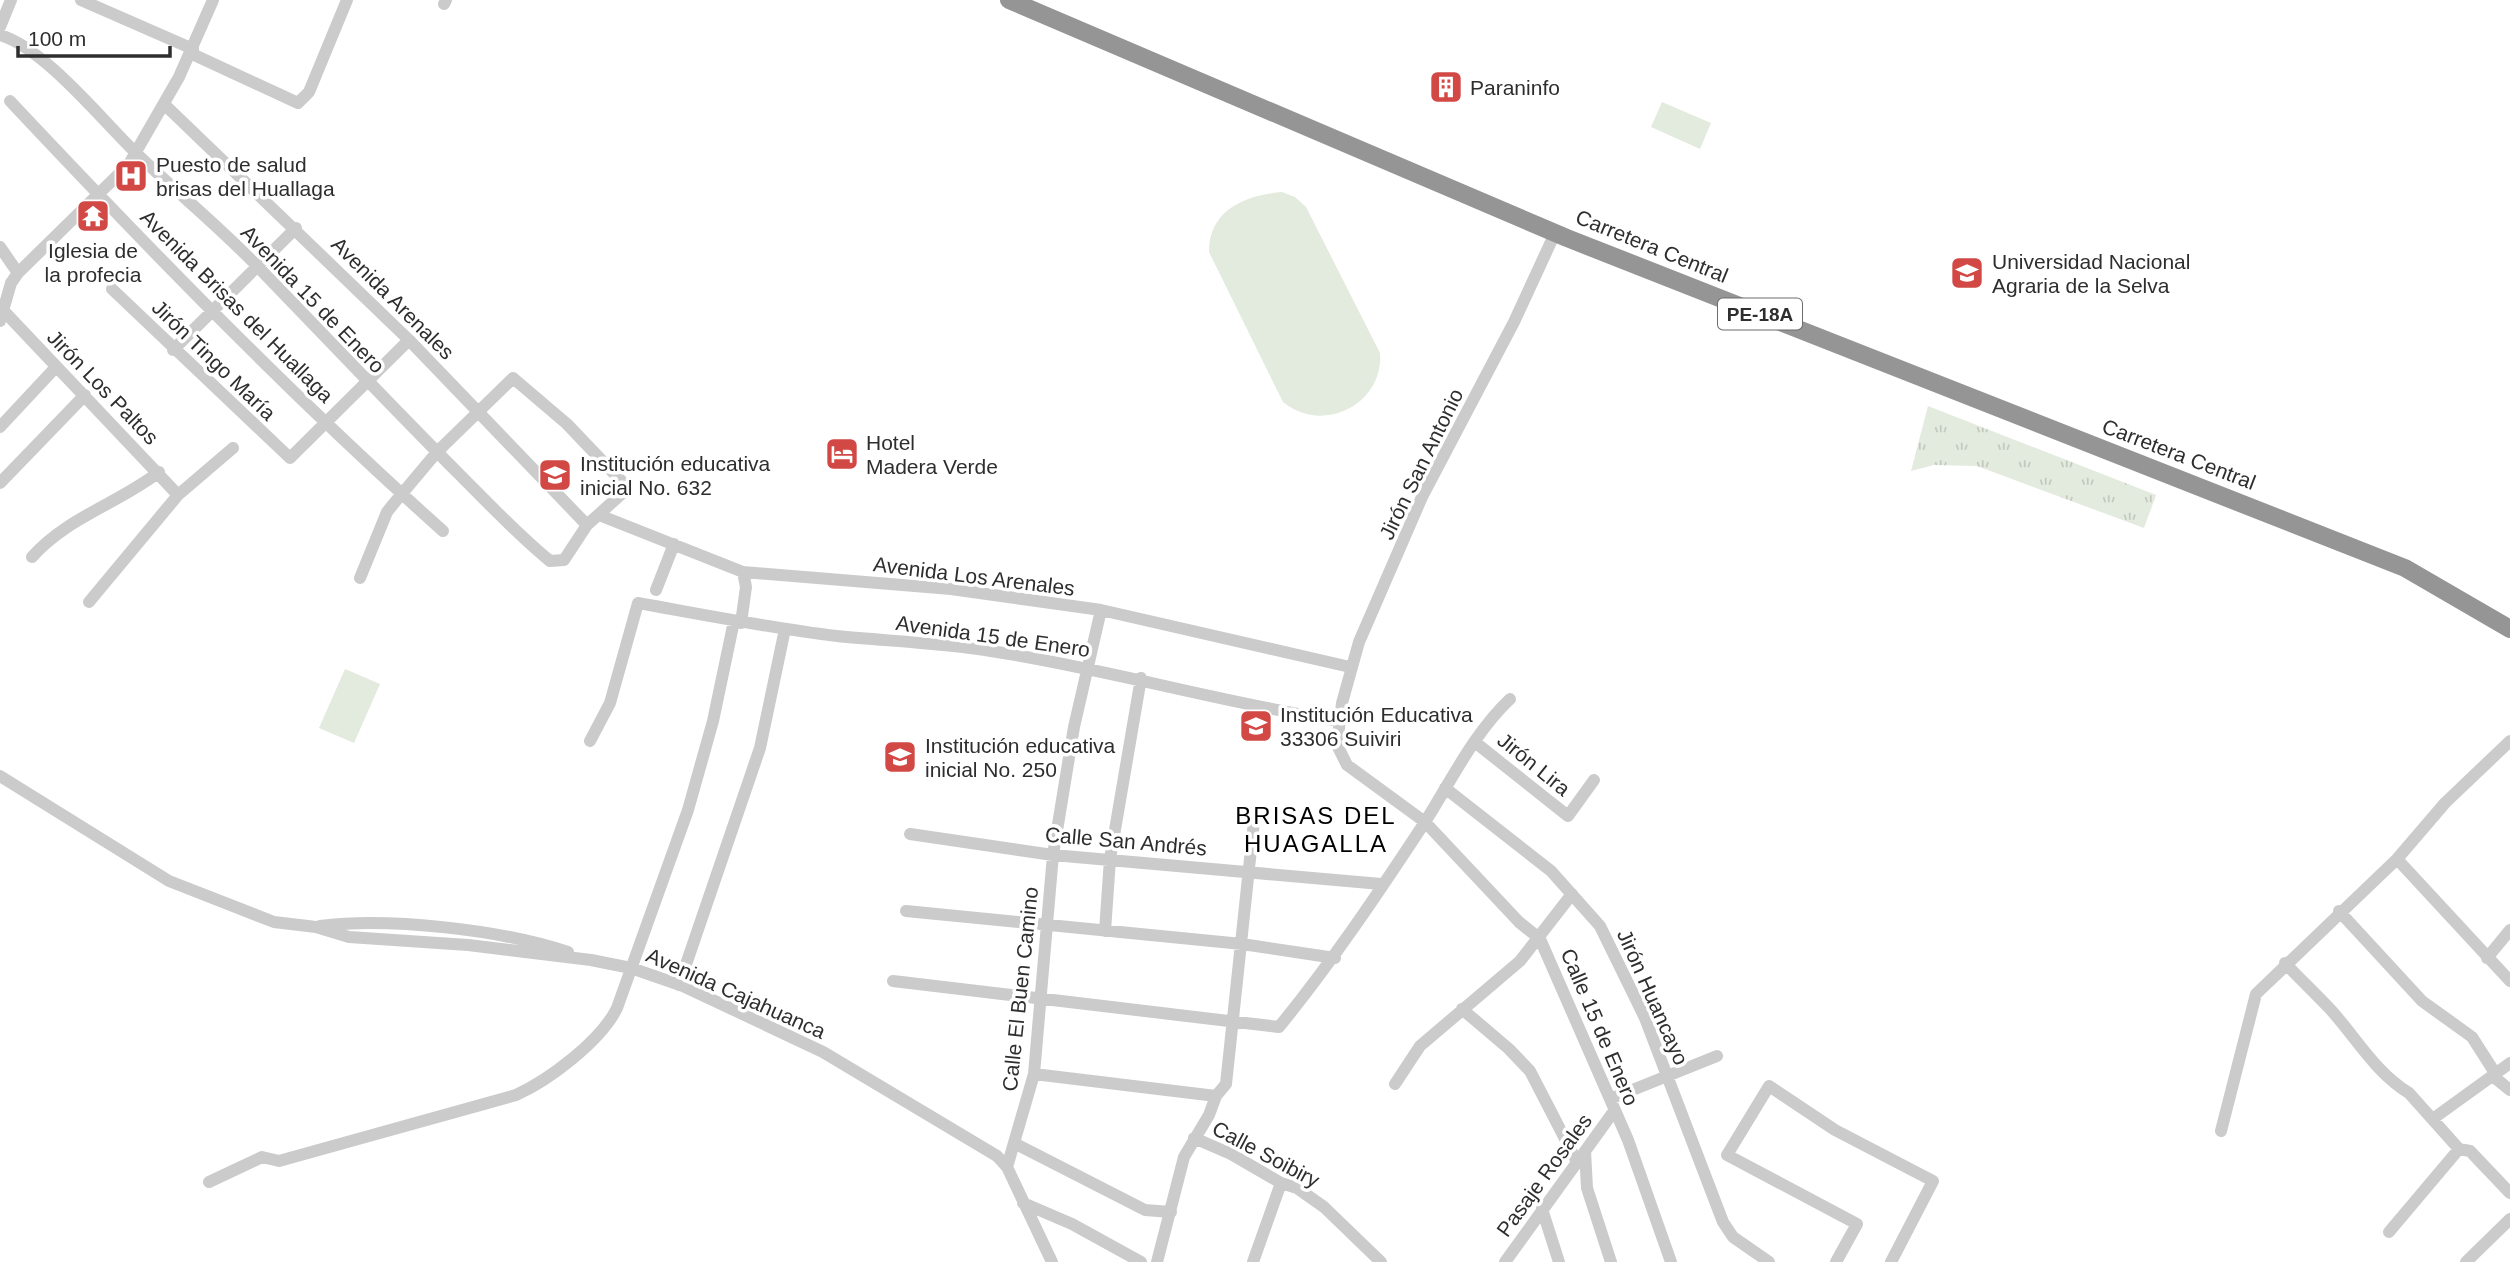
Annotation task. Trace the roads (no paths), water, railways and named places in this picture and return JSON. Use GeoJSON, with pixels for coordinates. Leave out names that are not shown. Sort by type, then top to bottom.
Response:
{"type":"FeatureCollection","features":[{"type":"Feature","properties":{"kind":"highway","name":"Carretera Central"},"geometry":{"type":"LineString","coordinates":[[1009,0],[1556,231],[1567,238],[2405,568],[2510,629]]}},
{"type":"Feature","properties":{"kind":"street"},"geometry":{"type":"LineString","coordinates":[[0,27],[11,0]]}},
{"type":"Feature","properties":{"kind":"street"},"geometry":{"type":"LineString","coordinates":[[81,0],[298,103],[303,100],[347,0]]}},
{"type":"Feature","properties":{"kind":"street"},"geometry":{"type":"LineString","coordinates":[[2,313],[11,283],[18,273],[99,196],[136,153],[165,105],[192,51],[213,0]]}},
{"type":"Feature","properties":{"kind":"street","name":"Avenida 15 de Enero"},"geometry":{"type":"LineString","coordinates":[[0,35],[30,51],[257,265],[368,383],[550,561],[564,560],[587,525]]}},
{"type":"Feature","properties":{"kind":"street","name":"Avenida Brisas del Huallaga"},"geometry":{"type":"LineString","coordinates":[[10,101],[99,196],[327,422],[443,531]]}},
{"type":"Feature","properties":{"kind":"street","name":"Avenida Arenales"},"geometry":{"type":"LineString","coordinates":[[165,105],[410,340],[587,525]]}},
{"type":"Feature","properties":{"kind":"street"},"geometry":{"type":"LineString","coordinates":[[173,349],[296,228]]}},
{"type":"Feature","properties":{"kind":"street","name":"Jirón San Antonio"},"geometry":{"type":"LineString","coordinates":[[1339,722],[1350,667],[1422,497],[1514,322],[1556,231]]}},
{"type":"Feature","properties":{"kind":"street"},"geometry":{"type":"LineString","coordinates":[[0,247],[18,273]]}},
{"type":"Feature","properties":{"kind":"street","name":"Jirón Tingo María"},"geometry":{"type":"LineString","coordinates":[[113,289],[290,458],[327,422]]}},
{"type":"Feature","properties":{"kind":"street","name":"Jirón Los Paltos"},"geometry":{"type":"LineString","coordinates":[[2,313],[85,395],[178,495]]}},
{"type":"Feature","properties":{"kind":"street"},"geometry":{"type":"LineString","coordinates":[[327,422],[410,340]]}},
{"type":"Feature","properties":{"kind":"street"},"geometry":{"type":"LineString","coordinates":[[0,427],[56,367]]}},
{"type":"Feature","properties":{"kind":"street"},"geometry":{"type":"LineString","coordinates":[[359,578],[385,518],[401,494],[437,452],[513,377],[567,424],[628,488],[587,525]]}},
{"type":"Feature","properties":{"kind":"street"},"geometry":{"type":"LineString","coordinates":[[0,483],[85,395]]}},
{"type":"Feature","properties":{"kind":"street"},"geometry":{"type":"LineString","coordinates":[[89,602],[178,495],[233,448]]}},
{"type":"Feature","properties":{"kind":"street"},"geometry":{"type":"LineString","coordinates":[[32,557],[69,526],[130,492],[159,472]]}},
{"type":"Feature","properties":{"kind":"street","name":"Avenida Los Arenales"},"geometry":{"type":"LineString","coordinates":[[599,515],[743,572],[951,589],[1101,610],[1350,667]]}},
{"type":"Feature","properties":{"kind":"street"},"geometry":{"type":"LineString","coordinates":[[656,590],[674,544]]}},
{"type":"Feature","properties":{"kind":"street"},"geometry":{"type":"LineString","coordinates":[[209,1182],[262,1157],[279,1161],[503,1100],[529,1089],[603,1030],[617,1008],[688,810],[746,587],[743,572]]}},
{"type":"Feature","properties":{"kind":"street","name":"Avenida 15 de Enero"},"geometry":{"type":"LineString","coordinates":[[590,741],[610,703],[638,603],[786,629],[988,650],[1141,678],[1282,712],[1339,722]]}},
{"type":"Feature","properties":{"kind":"street","name":"Calle El Buen Camino"},"geometry":{"type":"LineString","coordinates":[[1007,1167],[1034,1074],[1053,855],[1071,741],[1101,610]]}},
{"type":"Feature","properties":{"kind":"street"},"geometry":{"type":"LineString","coordinates":[[679,985],[760,748],[786,629]]}},
{"type":"Feature","properties":{"kind":"street"},"geometry":{"type":"LineString","coordinates":[[1105,931],[1110,859],[1141,678]]}},
{"type":"Feature","properties":{"kind":"street"},"geometry":{"type":"LineString","coordinates":[[893,981],[1279,1027],[1335,958],[1496,712],[1510,699]]}},
{"type":"Feature","properties":{"kind":"street","name":"Calle 15 de Enero"},"geometry":{"type":"LineString","coordinates":[[1339,722],[1337,745],[1347,765],[1425,822],[1519,922],[1539,939],[1628,1140],[1671,1262]]}},
{"type":"Feature","properties":{"kind":"street","name":"Jirón Lira"},"geometry":{"type":"LineString","coordinates":[[1476,743],[1568,816],[1594,780]]}},
{"type":"Feature","properties":{"kind":"street"},"geometry":{"type":"LineString","coordinates":[[2221,1131],[2256,994],[2339,911],[2397,859],[2445,803],[2509,744]]}},
{"type":"Feature","properties":{"kind":"street","name":"Avenida Cajahuanca"},"geometry":{"type":"LineString","coordinates":[[0,776],[169,881],[274,922],[316,927],[349,937],[468,945],[591,960],[631,968],[679,985],[835,1058],[981,1145],[1007,1167],[1052,1262]]}},
{"type":"Feature","properties":{"kind":"street","name":"Jirón Huancayo"},"geometry":{"type":"LineString","coordinates":[[1445,788],[1551,871],[1600,926],[1617,957],[1668,1077],[1723,1222],[1733,1237],[1769,1262]]}},
{"type":"Feature","properties":{"kind":"street"},"geometry":{"type":"LineString","coordinates":[[1157,1262],[1184,1157],[1216,1096],[1226,1084],[1255,812]]}},
{"type":"Feature","properties":{"kind":"street","name":"Calle San Andrés"},"geometry":{"type":"LineString","coordinates":[[911,834],[1053,855],[1248,870],[1381,884]]}},
{"type":"Feature","properties":{"kind":"street"},"geometry":{"type":"LineString","coordinates":[[2397,859],[2510,981]]}},
{"type":"Feature","properties":{"kind":"street"},"geometry":{"type":"LineString","coordinates":[[1395,1084],[1420,1046],[1520,961],[1573,894]]}},
{"type":"Feature","properties":{"kind":"street"},"geometry":{"type":"LineString","coordinates":[[906,911],[1242,944],[1335,958]]}},
{"type":"Feature","properties":{"kind":"street"},"geometry":{"type":"LineString","coordinates":[[2339,911],[2422,1001],[2472,1037],[2495,1073],[2494,1077]]}},
{"type":"Feature","properties":{"kind":"street"},"geometry":{"type":"LineString","coordinates":[[2487,958],[2510,930]]}},
{"type":"Feature","properties":{"kind":"street"},"geometry":{"type":"LineString","coordinates":[[2285,963],[2331,1010],[2375,1065],[2434,1118],[2459,1149],[2470,1151],[2510,1193]]}},
{"type":"Feature","properties":{"kind":"street"},"geometry":{"type":"LineString","coordinates":[[1462,1009],[1509,1049],[1530,1071],[1577,1162]]}},
{"type":"Feature","properties":{"kind":"street","name":"Pasaje Rosales"},"geometry":{"type":"LineString","coordinates":[[1505,1262],[1585,1151],[1612,1105],[1717,1056]]}},
{"type":"Feature","properties":{"kind":"street"},"geometry":{"type":"LineString","coordinates":[[2434,1118],[2510,1063]]}},
{"type":"Feature","properties":{"kind":"street"},"geometry":{"type":"LineString","coordinates":[[1034,1074],[1216,1096]]}},
{"type":"Feature","properties":{"kind":"street"},"geometry":{"type":"LineString","coordinates":[[2494,1077],[2510,1090]]}},
{"type":"Feature","properties":{"kind":"street"},"geometry":{"type":"LineString","coordinates":[[1836,1262],[1857,1224],[1727,1155],[1769,1086],[1835,1130],[1933,1181],[1891,1262]]}},
{"type":"Feature","properties":{"kind":"street","name":"Calle Soibiry"},"geometry":{"type":"LineString","coordinates":[[1194,1138],[1231,1154],[1280,1183],[1297,1188],[1324,1207],[1381,1262]]}},
{"type":"Feature","properties":{"kind":"street"},"geometry":{"type":"LineString","coordinates":[[1014,1143],[1145,1210],[1171,1212]]}},
{"type":"Feature","properties":{"kind":"street"},"geometry":{"type":"LineString","coordinates":[[2389,1233],[2459,1149]]}},
{"type":"Feature","properties":{"kind":"street"},"geometry":{"type":"LineString","coordinates":[[1585,1151],[1587,1188],[1611,1262]]}},
{"type":"Feature","properties":{"kind":"street"},"geometry":{"type":"LineString","coordinates":[[1253,1262],[1280,1183]]}},
{"type":"Feature","properties":{"kind":"street"},"geometry":{"type":"LineString","coordinates":[[1023,1203],[1072,1224],[1141,1262]]}},
{"type":"Feature","properties":{"kind":"street"},"geometry":{"type":"LineString","coordinates":[[1542,1209],[1559,1262]]}},
{"type":"Feature","properties":{"kind":"street"},"geometry":{"type":"LineString","coordinates":[[2466,1262],[2510,1219]]}},
{"type":"Feature","properties":{"kind":"place","name":"Paraninfo"},"geometry":{"type":"Point","coordinates":[1446,87]}},
{"type":"Feature","properties":{"kind":"place","name":"Puesto de salud brisas del Huallaga"},"geometry":{"type":"Point","coordinates":[131,176]}},
{"type":"Feature","properties":{"kind":"place","name":"Iglesia de la profecia"},"geometry":{"type":"Point","coordinates":[93,216]}},
{"type":"Feature","properties":{"kind":"place","name":"Universidad Nacional Agraria de la Selva"},"geometry":{"type":"Point","coordinates":[1967,273]}},
{"type":"Feature","properties":{"kind":"place","name":"Hotel Madera Verde"},"geometry":{"type":"Point","coordinates":[842,454]}},
{"type":"Feature","properties":{"kind":"place","name":"Institución educativa inicial No. 632"},"geometry":{"type":"Point","coordinates":[555,475]}},
{"type":"Feature","properties":{"kind":"place","name":"Institución Educativa 33306 Suiviri"},"geometry":{"type":"Point","coordinates":[1256,726]}},
{"type":"Feature","properties":{"kind":"place","name":"Institución educativa inicial No. 250"},"geometry":{"type":"Point","coordinates":[900,757]}},
{"type":"Feature","properties":{"kind":"district","name":"BRISAS DEL HUAGALLA"},"geometry":{"type":"Point","coordinates":[1316,829]}}]}
